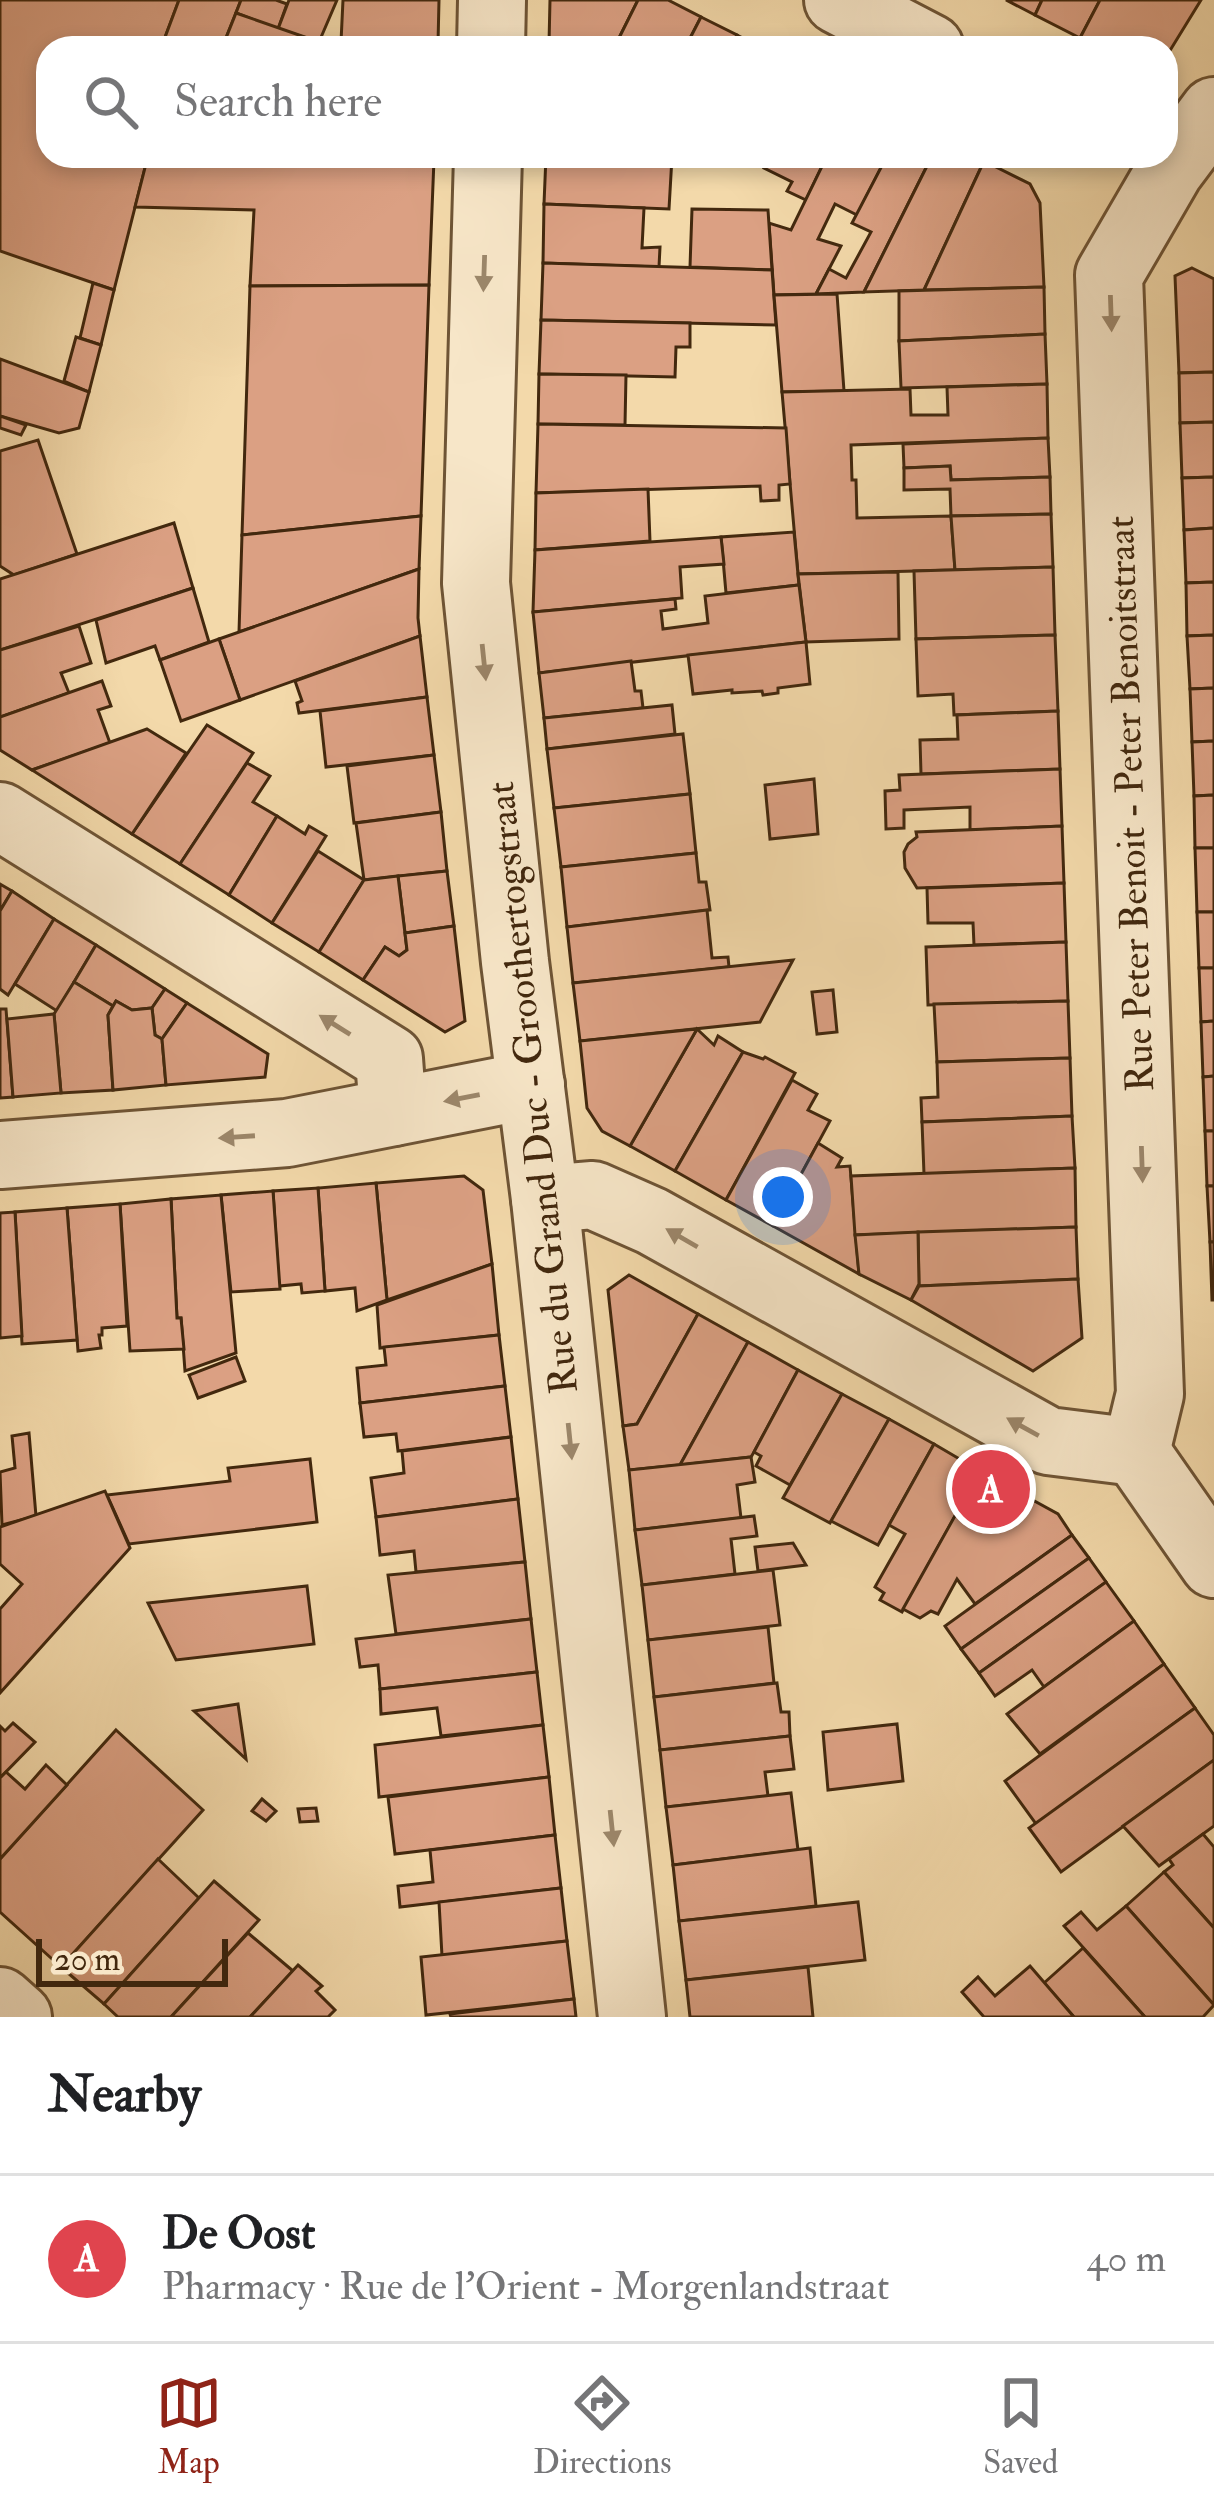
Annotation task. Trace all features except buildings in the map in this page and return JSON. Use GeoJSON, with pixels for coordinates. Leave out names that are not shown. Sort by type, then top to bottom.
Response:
{"type":"FeatureCollection","features":[{"type":"Feature","properties":{"kind":"street"},"geometry":{"type":"LineString","coordinates":[[490,36],[492,0]]}},
{"type":"Feature","properties":{"kind":"street"},"geometry":{"type":"LineString","coordinates":[[838,0],[907,36]]}},
{"type":"Feature","properties":{"kind":"street","name":"Rue Peter Benoit - Peter Benoitstraat"},"geometry":{"type":"LineString","coordinates":[[1136,1452],[1150,1394],[1109,274],[1214,111]]}},
{"type":"Feature","properties":{"kind":"street","name":"Rue du Grand Duc - Groothertogstraat"},"geometry":{"type":"LineString","coordinates":[[488,168],[476,583],[632,2017]]}},
{"type":"Feature","properties":{"kind":"street"},"geometry":{"type":"LineString","coordinates":[[0,816],[389,1059],[394,1112]]}},
{"type":"Feature","properties":{"kind":"street"},"geometry":{"type":"LineString","coordinates":[[0,1155],[287,1133],[530,1085]]}},
{"type":"Feature","properties":{"kind":"street"},"geometry":{"type":"LineString","coordinates":[[545,1199],[593,1195],[652,1221],[1048,1441],[1136,1452],[1214,1564]]}},
{"type":"Feature","properties":{"kind":"street"},"geometry":{"type":"LineString","coordinates":[[0,2000],[18,2017]]}},
{"type":"Feature","properties":{"kind":"place","name":"De Oost"},"geometry":{"type":"Point","coordinates":[991,1489]}}]}
